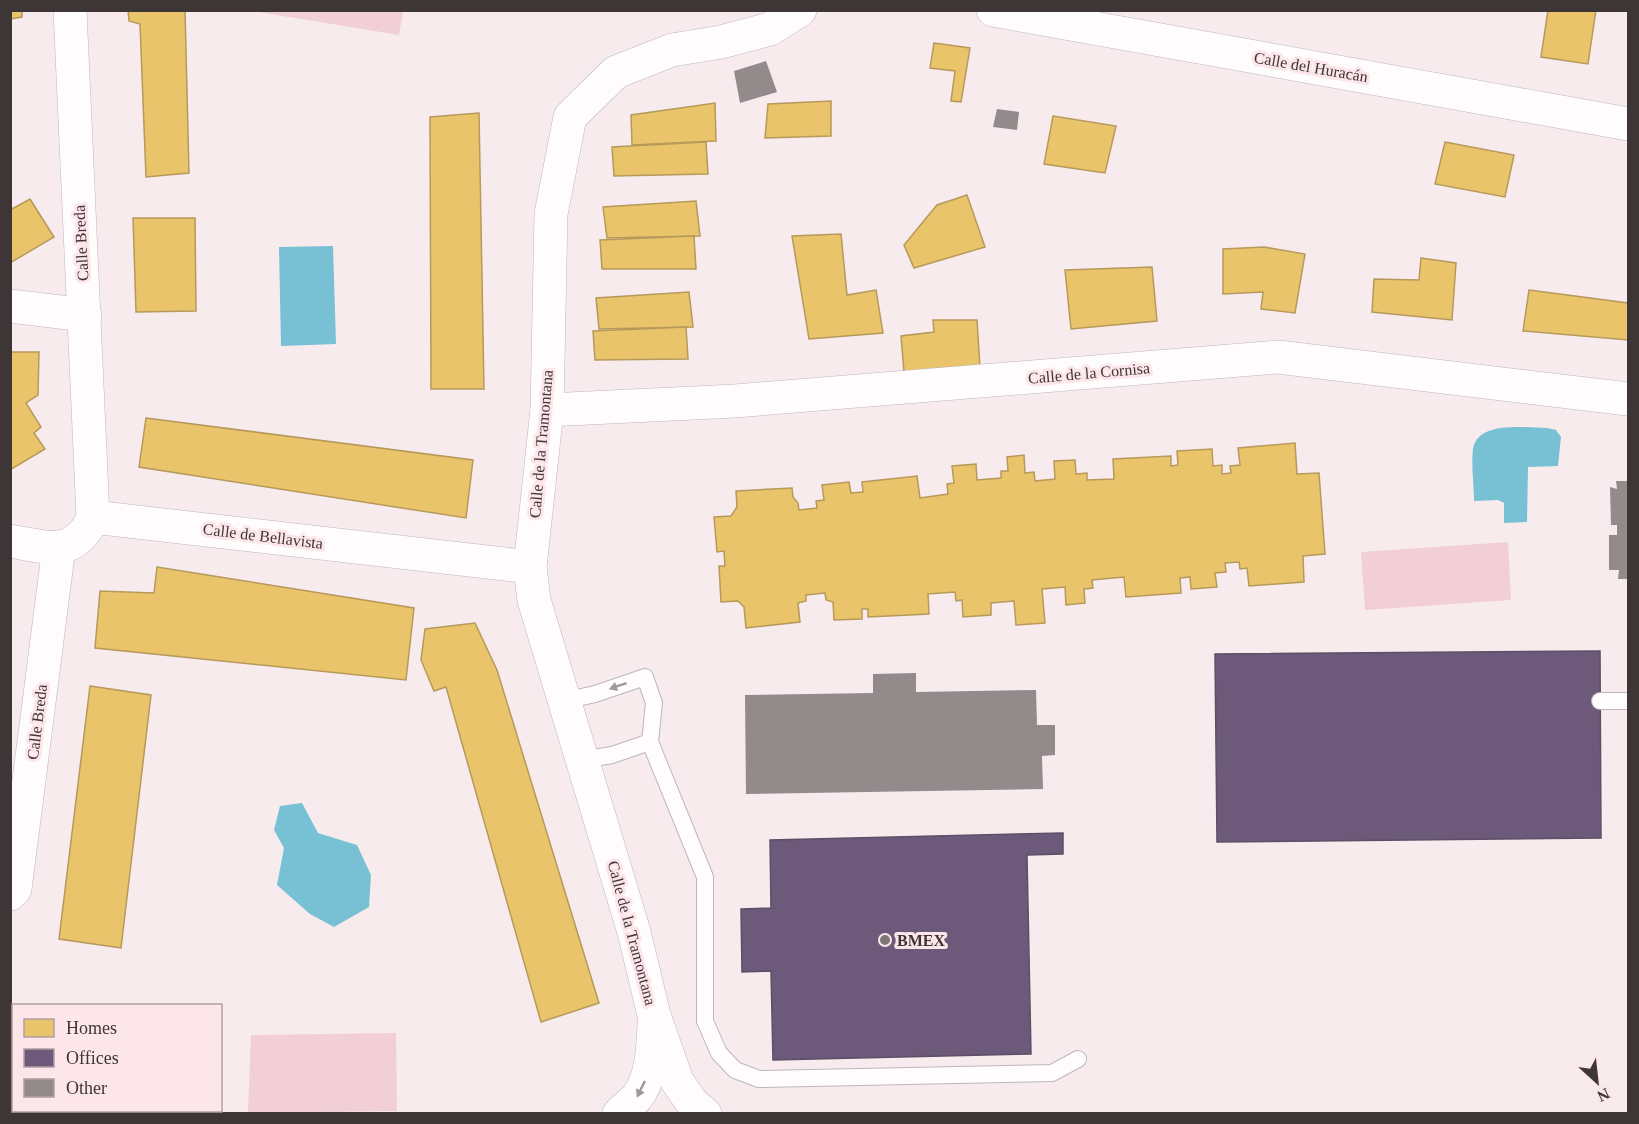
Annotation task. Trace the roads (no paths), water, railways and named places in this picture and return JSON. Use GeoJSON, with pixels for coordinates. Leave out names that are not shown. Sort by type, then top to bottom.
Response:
{"type":"FeatureCollection","features":[{"type":"Feature","properties":{"kind":"street","name":"Calle Breda"},"geometry":{"type":"LineString","coordinates":[[70,10],[93,517]]}},
{"type":"Feature","properties":{"kind":"street","name":"Calle de la Tramontana"},"geometry":{"type":"LineString","coordinates":[[705,1113],[692,1103],[677,1081],[654,1015],[634,932],[534,600],[530,567],[547,410],[551,214],[570,117],[616,72],[672,50],[721,42],[770,29],[800,10]]}},
{"type":"Feature","properties":{"kind":"street","name":"Calle del Huracán"},"geometry":{"type":"LineString","coordinates":[[993,10],[1629,124]]}},
{"type":"Feature","properties":{"kind":"street"},"geometry":{"type":"LineString","coordinates":[[10,306],[85,315]]}},
{"type":"Feature","properties":{"kind":"street","name":"Calle de la Cornisa"},"geometry":{"type":"LineString","coordinates":[[547,410],[735,401],[1278,357],[1629,399]]}},
{"type":"Feature","properties":{"kind":"street"},"geometry":{"type":"LineString","coordinates":[[10,541],[59,548],[81,535],[90,525],[93,517]]}},
{"type":"Feature","properties":{"kind":"street","name":"Calle de Bellavista"},"geometry":{"type":"LineString","coordinates":[[93,517],[530,567]]}},
{"type":"Feature","properties":{"kind":"street","name":"Calle Breda"},"geometry":{"type":"LineString","coordinates":[[10,894],[15,889],[59,548]]}},
{"type":"Feature","properties":{"kind":"street","name":"Calle de la Tramontana"},"geometry":{"type":"LineString","coordinates":[[619,1113],[638,1096],[645,1080],[651,1062],[654,1015]]}},
{"type":"Feature","properties":{"kind":"lane"},"geometry":{"type":"LineString","coordinates":[[564,701],[595,694],[645,677],[654,703],[651,742],[705,877],[705,1021],[719,1053],[735,1071],[759,1079],[1052,1072],[1078,1059]]}},
{"type":"Feature","properties":{"kind":"lane"},"geometry":{"type":"LineString","coordinates":[[1600,701],[1629,701]]}},
{"type":"Feature","properties":{"kind":"lane"},"geometry":{"type":"LineString","coordinates":[[582,760],[612,755],[651,742]]}},
{"type":"Feature","properties":{"kind":"water"},"geometry":{"type":"Polygon","coordinates":[[[333,246],[336,344],[281,346],[279,247],[333,246]]]}},
{"type":"Feature","properties":{"kind":"water"},"geometry":{"type":"Polygon","coordinates":[[[1504,428],[1556,430],[1561,437],[1558,466],[1528,467],[1527,522],[1504,523],[1504,503],[1498,500],[1474,501],[1472,455],[1477,440],[1484,433],[1504,428]]]}},
{"type":"Feature","properties":{"kind":"water"},"geometry":{"type":"Polygon","coordinates":[[[302,803],[318,833],[357,845],[371,875],[369,907],[334,927],[310,914],[277,885],[284,848],[274,830],[280,806],[302,803]]]}},
{"type":"Feature","properties":{"kind":"place","name":"BMEX"},"geometry":{"type":"Point","coordinates":[885,940]}}]}
